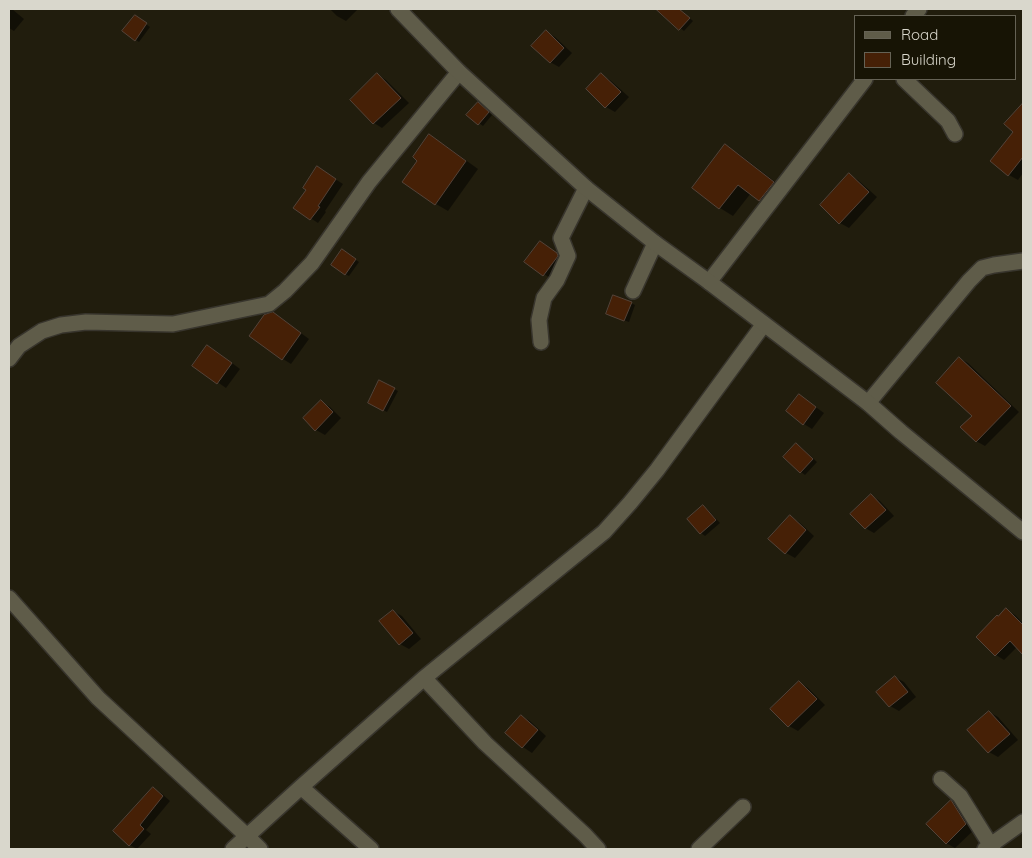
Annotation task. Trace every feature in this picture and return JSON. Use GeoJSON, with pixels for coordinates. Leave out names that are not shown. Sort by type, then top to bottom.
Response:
{"type":"FeatureCollection","features":[{"type":"Feature","properties":{"kind":"street"},"geometry":{"type":"LineString","coordinates":[[398,9],[459,72],[586,188],[655,243],[868,404],[1021,526]]}},
{"type":"Feature","properties":{"kind":"street"},"geometry":{"type":"LineString","coordinates":[[9,359],[19,346],[34,336],[42,331],[61,325],[86,322],[173,324],[269,304],[285,291],[312,263],[369,182],[459,72]]}},
{"type":"Feature","properties":{"kind":"street"},"geometry":{"type":"LineString","coordinates":[[709,282],[864,80]]}},
{"type":"Feature","properties":{"kind":"street"},"geometry":{"type":"LineString","coordinates":[[905,80],[948,121],[954,134]]}},
{"type":"Feature","properties":{"kind":"street"},"geometry":{"type":"LineString","coordinates":[[540,342],[539,320],[544,298],[557,280],[568,256],[561,238],[586,188]]}},
{"type":"Feature","properties":{"kind":"street"},"geometry":{"type":"LineString","coordinates":[[633,292],[655,243]]}},
{"type":"Feature","properties":{"kind":"street"},"geometry":{"type":"LineString","coordinates":[[868,404],[969,281],[982,268],[1023,261]]}},
{"type":"Feature","properties":{"kind":"street"},"geometry":{"type":"LineString","coordinates":[[233,849],[424,678],[604,532],[630,504],[657,470],[764,324]]}},
{"type":"Feature","properties":{"kind":"street"},"geometry":{"type":"LineString","coordinates":[[9,598],[98,698],[260,849]]}},
{"type":"Feature","properties":{"kind":"street"},"geometry":{"type":"LineString","coordinates":[[424,678],[485,743],[598,849]]}},
{"type":"Feature","properties":{"kind":"street"},"geometry":{"type":"LineString","coordinates":[[941,779],[960,796],[990,848],[1023,822]]}},
{"type":"Feature","properties":{"kind":"street"},"geometry":{"type":"LineString","coordinates":[[301,787],[370,849]]}},
{"type":"Feature","properties":{"kind":"street"},"geometry":{"type":"LineString","coordinates":[[699,849],[743,807]]}},
{"type":"Feature","properties":{"kind":"building"},"geometry":{"type":"Polygon","coordinates":[[[656,9],[679,9],[690,18],[679,30],[656,9]]]}},
{"type":"Feature","properties":{"kind":"building"},"geometry":{"type":"Polygon","coordinates":[[[135,15],[147,23],[135,41],[122,31],[135,15]]]}},
{"type":"Feature","properties":{"kind":"building"},"geometry":{"type":"Polygon","coordinates":[[[546,30],[564,48],[550,63],[531,46],[546,30]]]}},
{"type":"Feature","properties":{"kind":"building"},"geometry":{"type":"Polygon","coordinates":[[[377,73],[401,98],[373,124],[350,100],[377,73]]]}},
{"type":"Feature","properties":{"kind":"building"},"geometry":{"type":"Polygon","coordinates":[[[601,73],[621,92],[605,108],[586,89],[601,73]]]}},
{"type":"Feature","properties":{"kind":"building"},"geometry":{"type":"Polygon","coordinates":[[[478,102],[489,112],[478,125],[466,115],[478,102]]]}},
{"type":"Feature","properties":{"kind":"building"},"geometry":{"type":"Polygon","coordinates":[[[1023,103],[1023,157],[1008,176],[990,161],[1013,132],[1004,124],[1023,103]]]}},
{"type":"Feature","properties":{"kind":"building"},"geometry":{"type":"Polygon","coordinates":[[[429,134],[466,161],[435,205],[402,182],[417,161],[413,157],[429,134]]]}},
{"type":"Feature","properties":{"kind":"building"},"geometry":{"type":"Polygon","coordinates":[[[725,144],[774,182],[759,201],[738,185],[719,209],[692,188],[725,144]]]}},
{"type":"Feature","properties":{"kind":"building"},"geometry":{"type":"Polygon","coordinates":[[[317,166],[336,179],[310,220],[293,208],[306,190],[303,188],[317,166]]]}},
{"type":"Feature","properties":{"kind":"building"},"geometry":{"type":"Polygon","coordinates":[[[849,173],[869,192],[839,224],[820,205],[849,173]]]}},
{"type":"Feature","properties":{"kind":"building"},"geometry":{"type":"Polygon","coordinates":[[[540,241],[557,253],[558,256],[543,276],[524,262],[540,241]]]}},
{"type":"Feature","properties":{"kind":"building"},"geometry":{"type":"Polygon","coordinates":[[[342,249],[356,259],[345,275],[331,265],[342,249]]]}},
{"type":"Feature","properties":{"kind":"building"},"geometry":{"type":"Polygon","coordinates":[[[613,295],[632,302],[624,321],[606,314],[613,295]]]}},
{"type":"Feature","properties":{"kind":"building"},"geometry":{"type":"Polygon","coordinates":[[[273,312],[301,333],[282,360],[249,336],[264,315],[273,312]]]}},
{"type":"Feature","properties":{"kind":"building"},"geometry":{"type":"Polygon","coordinates":[[[207,345],[232,363],[217,384],[192,366],[207,345]]]}},
{"type":"Feature","properties":{"kind":"building"},"geometry":{"type":"Polygon","coordinates":[[[959,357],[1011,406],[976,442],[960,427],[972,416],[936,383],[959,357]]]}},
{"type":"Feature","properties":{"kind":"building"},"geometry":{"type":"Polygon","coordinates":[[[379,380],[395,388],[383,411],[368,403],[379,380]]]}},
{"type":"Feature","properties":{"kind":"building"},"geometry":{"type":"Polygon","coordinates":[[[799,394],[816,407],[803,425],[786,411],[799,394]]]}},
{"type":"Feature","properties":{"kind":"building"},"geometry":{"type":"Polygon","coordinates":[[[321,400],[333,412],[315,431],[303,418],[321,400]]]}},
{"type":"Feature","properties":{"kind":"building"},"geometry":{"type":"Polygon","coordinates":[[[796,443],[813,459],[800,473],[783,457],[796,443]]]}},
{"type":"Feature","properties":{"kind":"building"},"geometry":{"type":"Polygon","coordinates":[[[871,494],[886,510],[865,529],[850,514],[871,494]]]}},
{"type":"Feature","properties":{"kind":"building"},"geometry":{"type":"Polygon","coordinates":[[[703,505],[716,520],[700,534],[687,519],[703,505]]]}},
{"type":"Feature","properties":{"kind":"building"},"geometry":{"type":"Polygon","coordinates":[[[790,515],[806,530],[785,554],[768,539],[790,515]]]}},
{"type":"Feature","properties":{"kind":"building"},"geometry":{"type":"Polygon","coordinates":[[[1006,608],[1023,625],[1023,655],[1010,641],[995,656],[976,637],[1006,608]]]}},
{"type":"Feature","properties":{"kind":"building"},"geometry":{"type":"Polygon","coordinates":[[[393,610],[413,633],[399,645],[379,621],[393,610]]]}},
{"type":"Feature","properties":{"kind":"building"},"geometry":{"type":"Polygon","coordinates":[[[895,676],[908,692],[889,707],[876,692],[895,676]]]}},
{"type":"Feature","properties":{"kind":"building"},"geometry":{"type":"Polygon","coordinates":[[[799,681],[817,699],[788,727],[770,709],[799,681]]]}},
{"type":"Feature","properties":{"kind":"building"},"geometry":{"type":"Polygon","coordinates":[[[989,711],[1010,734],[988,753],[967,730],[989,711]]]}},
{"type":"Feature","properties":{"kind":"building"},"geometry":{"type":"Polygon","coordinates":[[[521,715],[538,730],[522,748],[505,733],[521,715]]]}},
{"type":"Feature","properties":{"kind":"building"},"geometry":{"type":"Polygon","coordinates":[[[153,787],[163,796],[140,825],[144,829],[129,846],[113,831],[153,787]]]}},
{"type":"Feature","properties":{"kind":"building"},"geometry":{"type":"Polygon","coordinates":[[[951,800],[966,824],[946,844],[926,824],[951,800]]]}}]}
